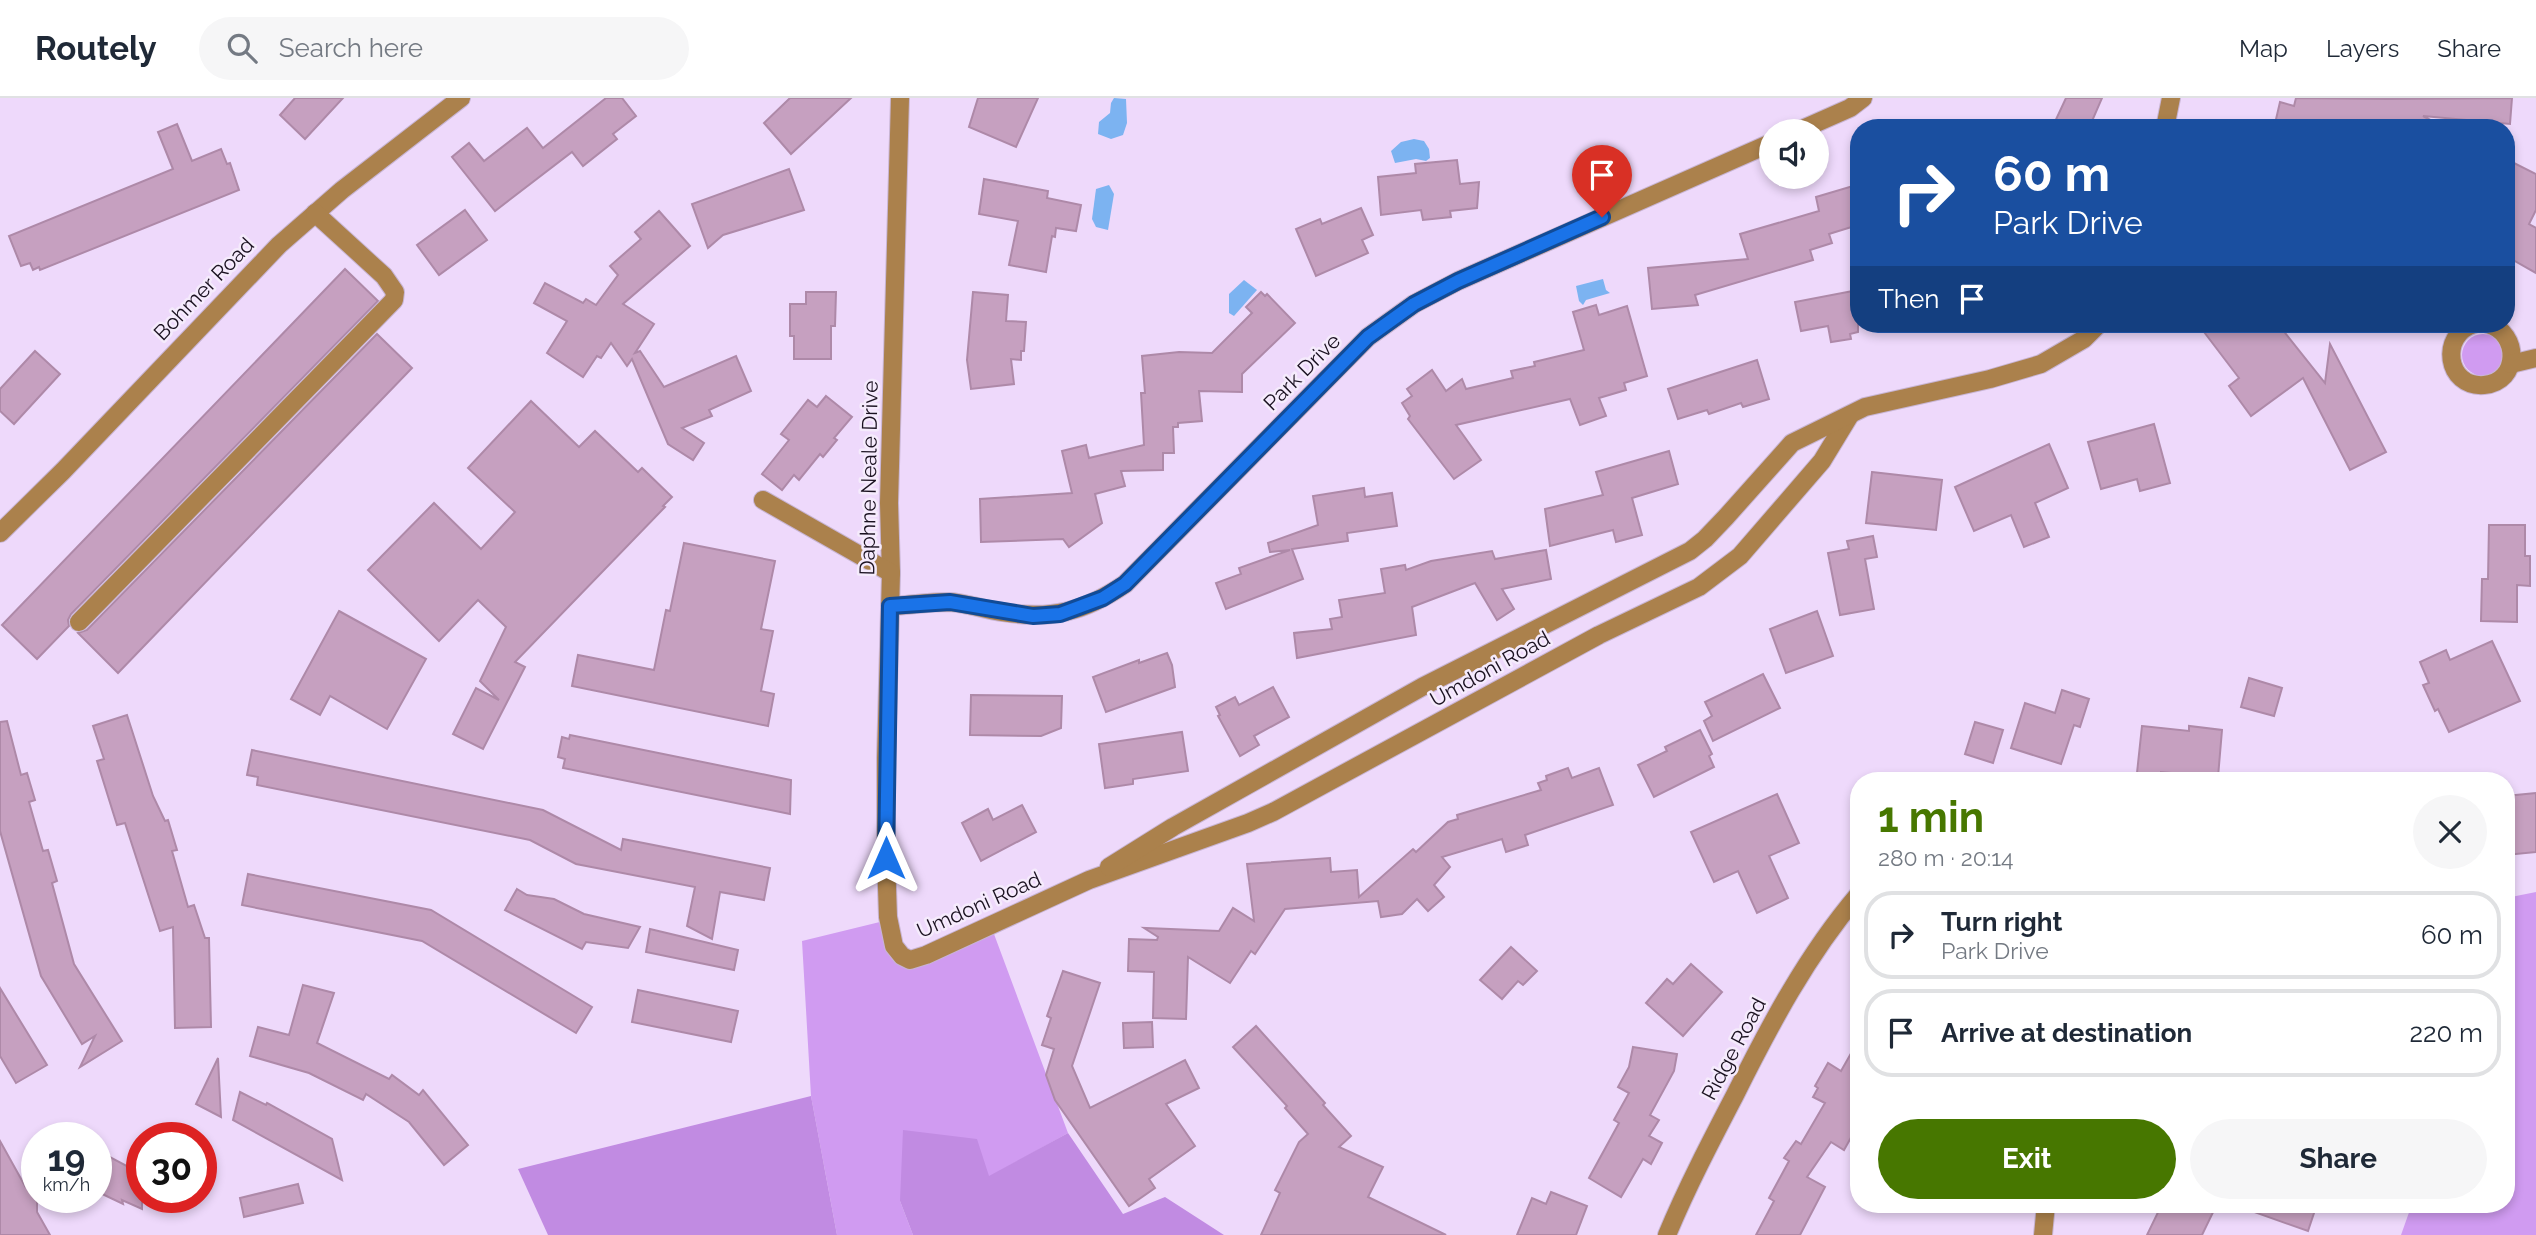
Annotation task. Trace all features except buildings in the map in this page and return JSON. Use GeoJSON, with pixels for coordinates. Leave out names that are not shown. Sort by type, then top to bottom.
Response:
{"type":"FeatureCollection","features":[{"type":"Feature","properties":{"kind":"street","name":"Bohmer Road"},"geometry":{"type":"LineString","coordinates":[[0,533],[63,471],[247,277],[315,213],[461,98]]}},
{"type":"Feature","properties":{"kind":"street","name":"Daphne Neale Drive"},"geometry":{"type":"LineString","coordinates":[[886,858],[891,573],[889,503],[900,98]]}},
{"type":"Feature","properties":{"kind":"street"},"geometry":{"type":"LineString","coordinates":[[1825,119],[1850,108],[1863,98]]}},
{"type":"Feature","properties":{"kind":"street"},"geometry":{"type":"LineString","coordinates":[[2167,119],[2171,98]]}},
{"type":"Feature","properties":{"kind":"street","name":"Park Drive"},"geometry":{"type":"LineString","coordinates":[[890,606],[950,602],[1033,616],[1069,612],[1103,598],[1125,584],[1368,337],[1414,304],[1458,281],[1759,148]]}},
{"type":"Feature","properties":{"kind":"street"},"geometry":{"type":"LineString","coordinates":[[79,622],[394,300],[395,292],[384,276],[315,213]]}},
{"type":"Feature","properties":{"kind":"street","name":"Umdoni Road"},"geometry":{"type":"LineString","coordinates":[[1089,880],[1173,827],[1422,687],[1690,551],[1719,524],[1792,443],[1875,404],[2041,365],[2090,333]]}},
{"type":"Feature","properties":{"kind":"street"},"geometry":{"type":"LineString","coordinates":[[2460,333],[2452,344],[2451,357],[2459,374],[2469,382],[2488,384],[2504,375],[2511,364],[2512,351],[2503,333]]}},
{"type":"Feature","properties":{"kind":"street"},"geometry":{"type":"LineString","coordinates":[[2511,364],[2536,358]]}},
{"type":"Feature","properties":{"kind":"street","name":"Umdoni Road"},"geometry":{"type":"LineString","coordinates":[[886,858],[888,917],[892,939],[902,956],[910,960],[1089,880],[1248,823],[1599,635],[1699,587],[1748,547],[1822,461],[1850,415]]}},
{"type":"Feature","properties":{"kind":"street"},"geometry":{"type":"LineString","coordinates":[[763,500],[891,573]]}},
{"type":"Feature","properties":{"kind":"street","name":"Ridge Road"},"geometry":{"type":"LineString","coordinates":[[1667,1235],[1685,1192],[1770,1025],[1814,954],[1850,905]]}},
{"type":"Feature","properties":{"kind":"street"},"geometry":{"type":"LineString","coordinates":[[2042,1235],[2045,1213]]}},
{"type":"Feature","properties":{"kind":"shaded area"},"geometry":{"type":"Polygon","coordinates":[[[2483,334],[2498,340],[2504,355],[2498,370],[2483,376],[2468,370],[2462,355],[2468,340],[2483,334]]]}},
{"type":"Feature","properties":{"kind":"shaded area"},"geometry":{"type":"Polygon","coordinates":[[[2536,892],[2536,1235],[2401,1235],[2409,1213],[2515,1213],[2515,896],[2536,892]]]}},
{"type":"Feature","properties":{"kind":"shaded area"},"geometry":{"type":"Polygon","coordinates":[[[888,920],[901,958],[991,926],[1068,1133],[989,1177],[900,1201],[913,1235],[837,1235],[811,1096],[802,941],[888,920]]]}},
{"type":"Feature","properties":{"kind":"shaded area"},"geometry":{"type":"Polygon","coordinates":[[[811,1096],[837,1235],[548,1235],[518,1169],[811,1096]]]}},
{"type":"Feature","properties":{"kind":"shaded area"},"geometry":{"type":"Polygon","coordinates":[[[903,1130],[977,1139],[989,1176],[1068,1133],[1123,1214],[1165,1197],[1224,1235],[913,1235],[900,1201],[903,1130]]]}},
{"type":"Feature","properties":{"kind":"water"},"geometry":{"type":"Polygon","coordinates":[[[1114,98],[1126,99],[1127,123],[1123,135],[1111,139],[1098,134],[1099,122],[1110,113],[1114,98]]]}},
{"type":"Feature","properties":{"kind":"water"},"geometry":{"type":"Polygon","coordinates":[[[1414,139],[1424,141],[1430,158],[1426,161],[1416,159],[1395,163],[1391,151],[1401,142],[1414,139]]]}},
{"type":"Feature","properties":{"kind":"water"},"geometry":{"type":"Polygon","coordinates":[[[1109,185],[1114,194],[1108,230],[1096,227],[1092,219],[1096,189],[1109,185]]]}},
{"type":"Feature","properties":{"kind":"water"},"geometry":{"type":"Polygon","coordinates":[[[1603,279],[1606,290],[1610,293],[1586,300],[1583,305],[1579,301],[1576,286],[1603,279]]]}},
{"type":"Feature","properties":{"kind":"water"},"geometry":{"type":"Polygon","coordinates":[[[1244,280],[1257,290],[1234,316],[1229,313],[1229,294],[1244,280]]]}},
{"type":"Feature","properties":{"kind":"route"},"geometry":{"type":"LineString","coordinates":[[886,858],[890,606],[950,602],[1033,616],[1060,614],[1103,598],[1125,584],[1368,337],[1414,304],[1458,281],[1602,217]]}}]}
